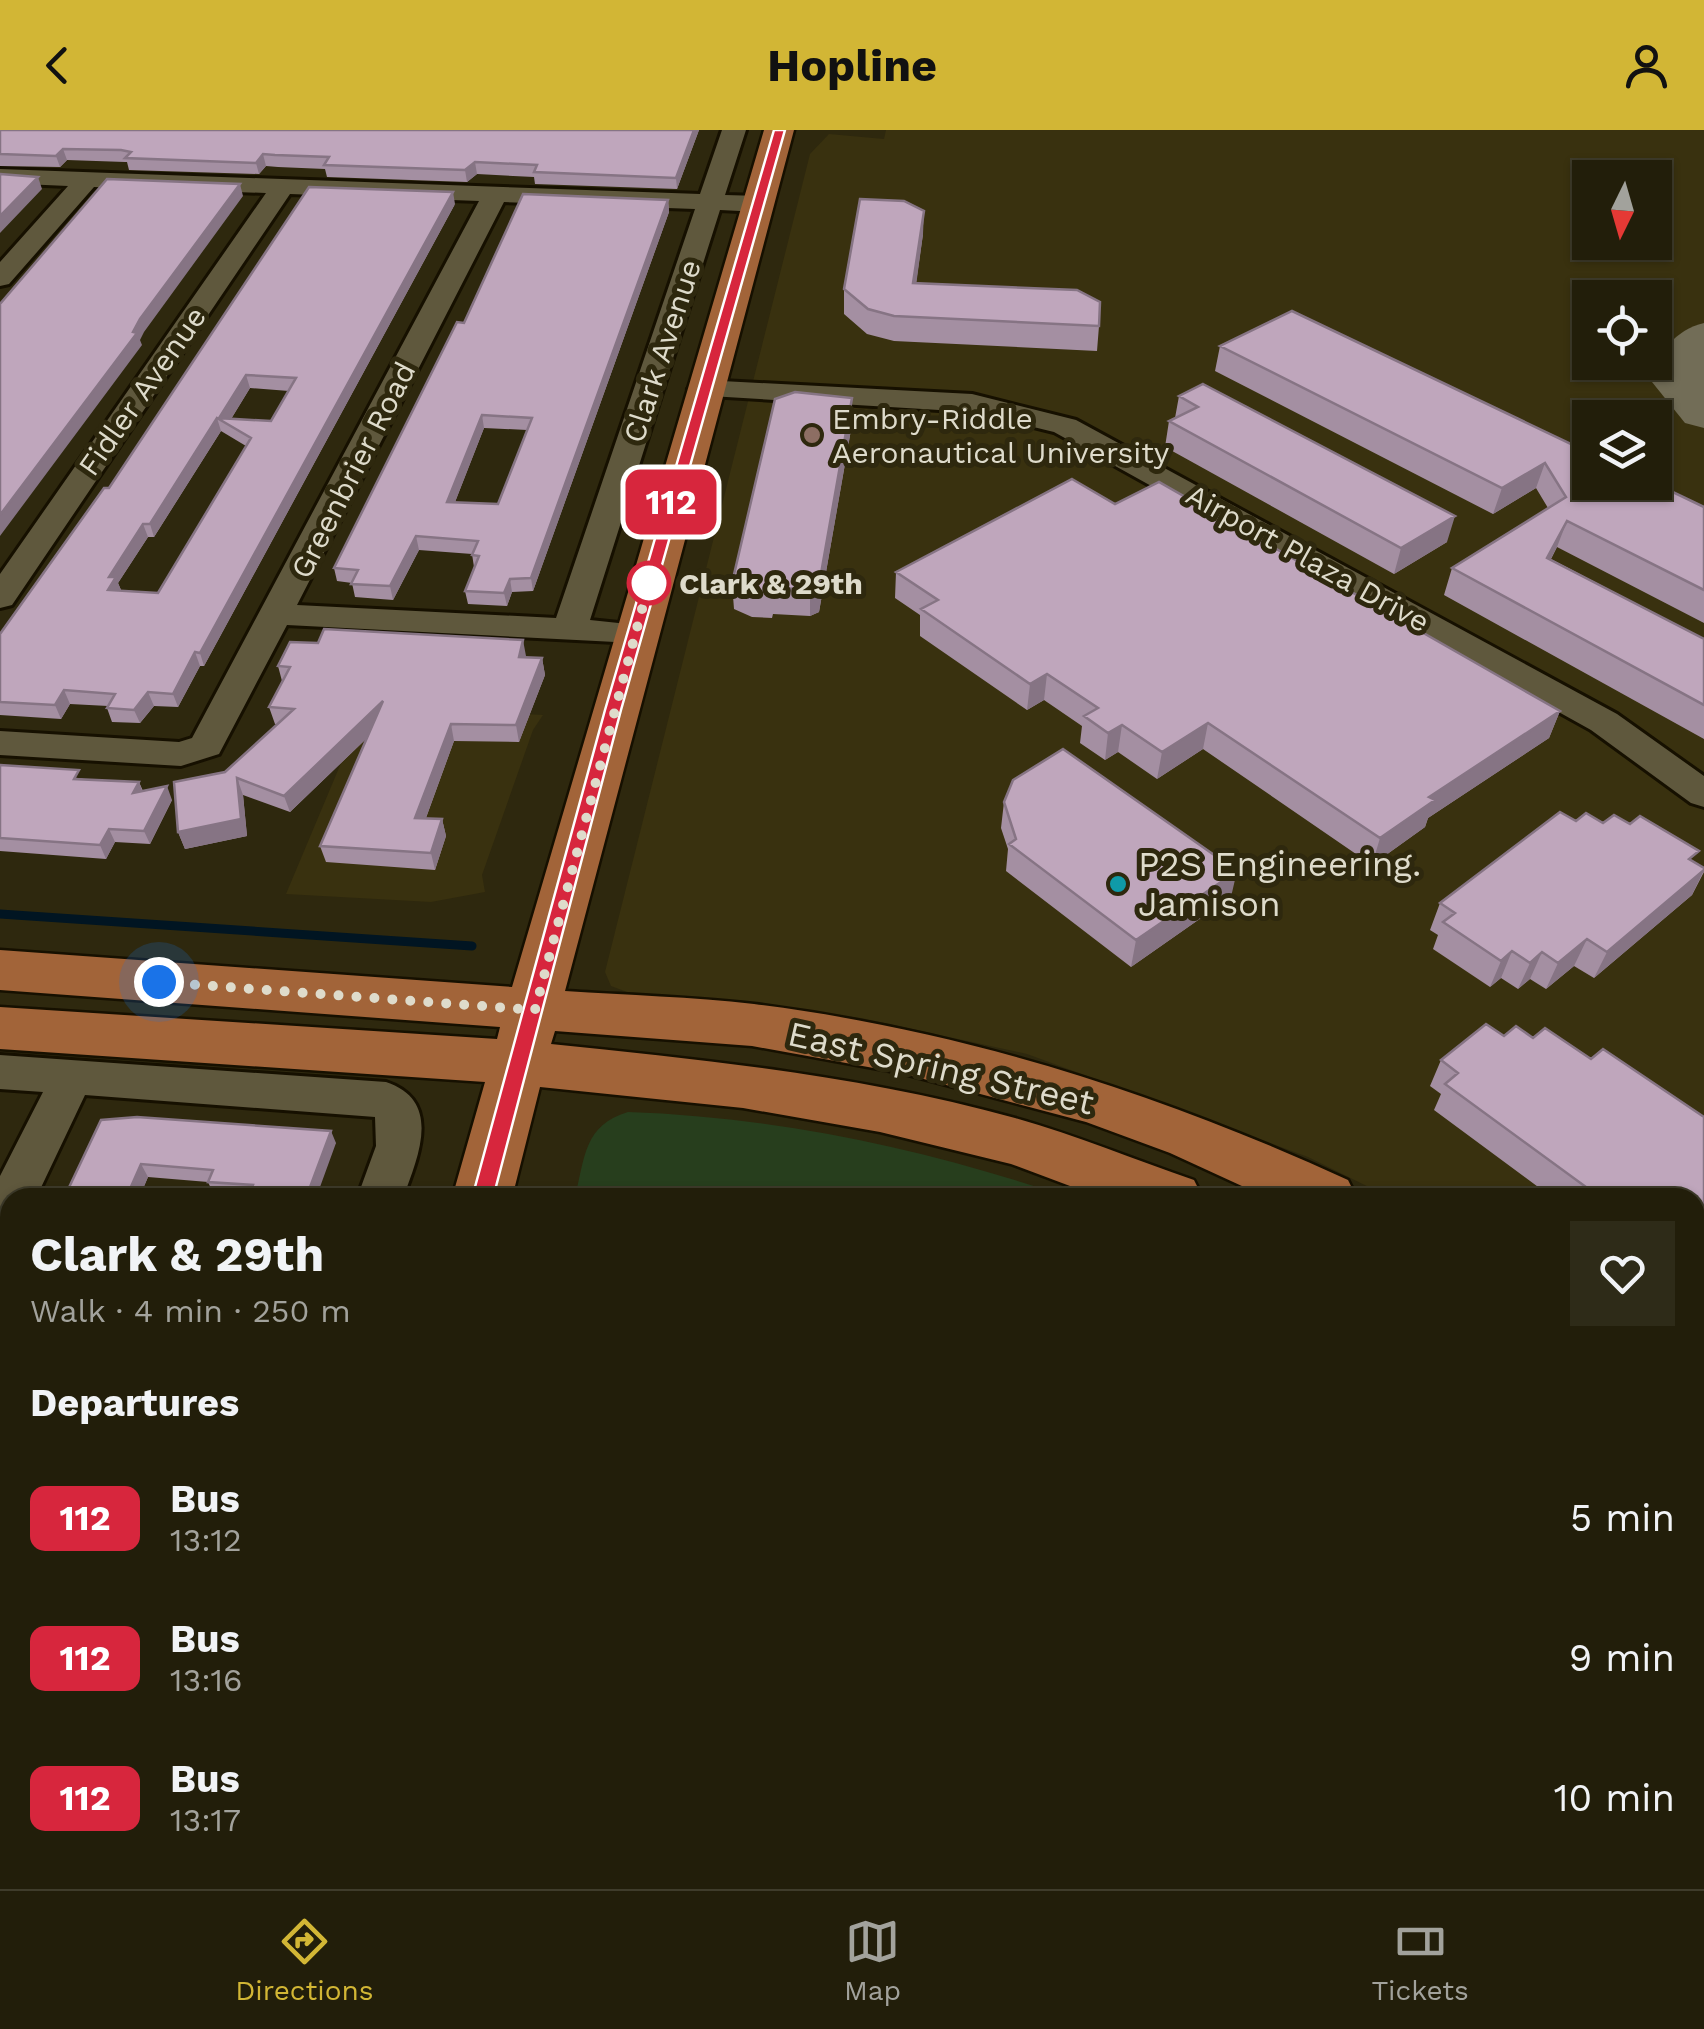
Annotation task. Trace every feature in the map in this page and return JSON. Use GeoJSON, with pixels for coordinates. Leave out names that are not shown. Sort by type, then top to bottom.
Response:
{"type":"FeatureCollection","features":[{"type":"Feature","properties":{"kind":"main road","name":"Clark Avenue"},"geometry":{"type":"LineString","coordinates":[[485,1188],[634,633],[779,130]]}},
{"type":"Feature","properties":{"kind":"main road","name":"East Spring Street"},"geometry":{"type":"LineString","coordinates":[[0,970],[532,1020],[743,1086],[880,1109],[1016,1142],[1145,1188]]}},
{"type":"Feature","properties":{"kind":"main road","name":"East Spring Street"},"geometry":{"type":"LineString","coordinates":[[0,1028],[532,1020],[752,1025],[886,1048],[1145,1118],[1304,1188]]}},
{"type":"Feature","properties":{"kind":"street","name":"Clark Avenue"},"geometry":{"type":"LineString","coordinates":[[570,629],[734,130]]}},
{"type":"Feature","properties":{"kind":"street"},"geometry":{"type":"LineString","coordinates":[[0,176],[760,204]]}},
{"type":"Feature","properties":{"kind":"street"},"geometry":{"type":"LineString","coordinates":[[0,278],[88,178]]}},
{"type":"Feature","properties":{"kind":"street","name":"Fidler Avenue"},"geometry":{"type":"LineString","coordinates":[[0,598],[284,185]]}},
{"type":"Feature","properties":{"kind":"street","name":"Greenbrier Road"},"geometry":{"type":"LineString","coordinates":[[0,743],[181,754],[206,746],[279,614],[496,193]]}},
{"type":"Feature","properties":{"kind":"street","name":"Airport Plaza Drive"},"geometry":{"type":"LineString","coordinates":[[703,389],[972,402],[1065,426],[1604,722],[1704,794]]}},
{"type":"Feature","properties":{"kind":"street"},"geometry":{"type":"LineString","coordinates":[[279,614],[634,633]]}},
{"type":"Feature","properties":{"kind":"street"},"geometry":{"type":"LineString","coordinates":[[0,1072],[386,1100],[400,1109],[404,1124],[383,1188]]}},
{"type":"Feature","properties":{"kind":"street"},"geometry":{"type":"LineString","coordinates":[[17,1188],[72,1078]]}},
{"type":"Feature","properties":{"kind":"shaded area"},"geometry":{"type":"Polygon","coordinates":[[[886,130],[1704,130],[1704,1188],[1371,1188],[1308,1157],[1027,1054],[861,1018],[627,992],[611,986],[605,972],[810,154],[829,134],[884,139],[886,130]]]}},
{"type":"Feature","properties":{"kind":"shaded area"},"geometry":{"type":"Polygon","coordinates":[[[365,706],[543,715],[533,730],[482,875],[485,892],[431,902],[286,894],[365,706]]]}},
{"type":"Feature","properties":{"kind":"green space"},"geometry":{"type":"Polygon","coordinates":[[[628,1112],[684,1115],[795,1128],[905,1150],[1039,1188],[577,1188],[589,1144],[603,1125],[628,1112]]]}},
{"type":"Feature","properties":{"kind":"building"},"geometry":{"type":"Polygon","coordinates":[[[0,130],[694,130],[676,178],[534,172],[537,165],[475,162],[465,170],[324,165],[329,157],[263,154],[256,163],[125,158],[131,152],[121,150],[63,149],[56,156],[0,154],[0,130]]]}},
{"type":"Feature","properties":{"kind":"building"},"geometry":{"type":"Polygon","coordinates":[[[0,174],[38,177],[0,216],[0,174]]]}},
{"type":"Feature","properties":{"kind":"building"},"geometry":{"type":"Polygon","coordinates":[[[107,179],[240,184],[140,319],[133,332],[137,333],[0,515],[0,304],[107,179]]]}},
{"type":"Feature","properties":{"kind":"building"},"geometry":{"type":"Polygon","coordinates":[[[309,187],[453,192],[200,653],[195,652],[173,694],[148,692],[134,710],[107,708],[115,694],[64,690],[55,705],[0,702],[0,634],[104,488],[109,488],[309,187]],[[246,375],[219,418],[271,421],[296,378],[246,375]],[[217,418],[150,524],[143,524],[109,577],[116,577],[108,590],[158,593],[251,438],[217,418]]]}},
{"type":"Feature","properties":{"kind":"building"},"geometry":{"type":"Polygon","coordinates":[[[523,194],[668,200],[531,578],[510,579],[504,593],[465,591],[479,556],[472,555],[478,541],[416,536],[390,586],[351,584],[358,570],[334,568],[457,322],[464,323],[523,194]],[[482,415],[447,502],[498,504],[532,418],[482,415]]]}},
{"type":"Feature","properties":{"kind":"building"},"geometry":{"type":"Polygon","coordinates":[[[860,199],[904,201],[924,211],[913,283],[1077,290],[1100,302],[1099,326],[894,316],[868,309],[844,289],[860,199]]]}},
{"type":"Feature","properties":{"kind":"building"},"geometry":{"type":"Polygon","coordinates":[[[1292,311],[1572,444],[1572,500],[1672,500],[1672,492],[1704,507],[1704,590],[1567,521],[1547,558],[1704,639],[1704,705],[1452,568],[1566,497],[1545,463],[1502,488],[1220,346],[1292,311]]]}},
{"type":"Feature","properties":{"kind":"building"},"geometry":{"type":"Polygon","coordinates":[[[1203,384],[1455,516],[1401,548],[1169,421],[1198,407],[1179,396],[1203,384]]]}},
{"type":"Feature","properties":{"kind":"building"},"geometry":{"type":"Polygon","coordinates":[[[795,392],[852,398],[819,585],[810,590],[772,587],[771,592],[750,591],[732,583],[775,399],[795,392]]]}},
{"type":"Feature","properties":{"kind":"building"},"geometry":{"type":"Polygon","coordinates":[[[1072,479],[1115,504],[1159,482],[1560,711],[1429,797],[1435,800],[1380,838],[1208,723],[1162,752],[1122,725],[1108,733],[1084,716],[1098,708],[1047,674],[1030,684],[921,609],[938,600],[896,572],[1072,479]]]}},
{"type":"Feature","properties":{"kind":"building"},"geometry":{"type":"Polygon","coordinates":[[[324,629],[523,640],[519,657],[542,658],[516,725],[451,724],[415,818],[442,819],[431,853],[320,846],[383,701],[284,796],[237,778],[241,819],[178,832],[174,782],[225,772],[294,709],[269,707],[290,667],[278,666],[290,642],[318,643],[324,629]]]}},
{"type":"Feature","properties":{"kind":"building","name":"P2S Engineering. Jamison"},"geometry":{"type":"Polygon","coordinates":[[[1063,749],[1237,871],[1136,940],[1009,844],[1016,839],[1004,802],[1013,780],[1063,749]]]}},
{"type":"Feature","properties":{"kind":"building"},"geometry":{"type":"Polygon","coordinates":[[[0,765],[79,770],[74,779],[139,782],[133,793],[167,786],[144,831],[109,829],[100,845],[0,838],[0,765]]]}},
{"type":"Feature","properties":{"kind":"building"},"geometry":{"type":"Polygon","coordinates":[[[1560,812],[1576,821],[1586,813],[1603,823],[1614,815],[1630,824],[1640,816],[1699,851],[1689,859],[1704,870],[1607,952],[1587,939],[1558,963],[1542,952],[1530,963],[1512,951],[1501,961],[1443,922],[1455,913],[1440,903],[1560,812]]]}},
{"type":"Feature","properties":{"kind":"building"},"geometry":{"type":"Polygon","coordinates":[[[1486,1024],[1504,1036],[1516,1026],[1533,1038],[1545,1028],[1591,1059],[1603,1049],[1704,1117],[1704,1188],[1587,1188],[1445,1084],[1458,1073],[1441,1060],[1486,1024]]]}},
{"type":"Feature","properties":{"kind":"building"},"geometry":{"type":"Polygon","coordinates":[[[137,1117],[331,1131],[310,1188],[252,1188],[253,1185],[208,1182],[213,1170],[141,1164],[130,1188],[69,1188],[101,1120],[137,1117]]]}},
{"type":"Feature","properties":{"kind":"waterway"},"geometry":{"type":"LineString","coordinates":[[0,914],[472,946]]}},
{"type":"Feature","properties":{"kind":"taxiway"},"geometry":{"type":"LineString","coordinates":[[1704,338],[1681,362],[1678,382],[1704,412]]}},
{"type":"Feature","properties":{"kind":"bus line","name":"112"},"geometry":{"type":"LineString","coordinates":[[485,1188],[613,710],[779,130]]}},
{"type":"Feature","properties":{"kind":"place","name":"Embry-Riddle Aeronautical University"},"geometry":{"type":"Point","coordinates":[812,435]}},
{"type":"Feature","properties":{"kind":"place","name":"Clark & 29th"},"geometry":{"type":"Point","coordinates":[649,583]}},
{"type":"Feature","properties":{"kind":"place","name":"P2S Engineering. Jamison"},"geometry":{"type":"Point","coordinates":[1118,884]}},
{"type":"Feature","properties":{"kind":"route"},"geometry":{"type":"LineString","coordinates":[[159,982],[535,1010],[649,583]]}}]}
